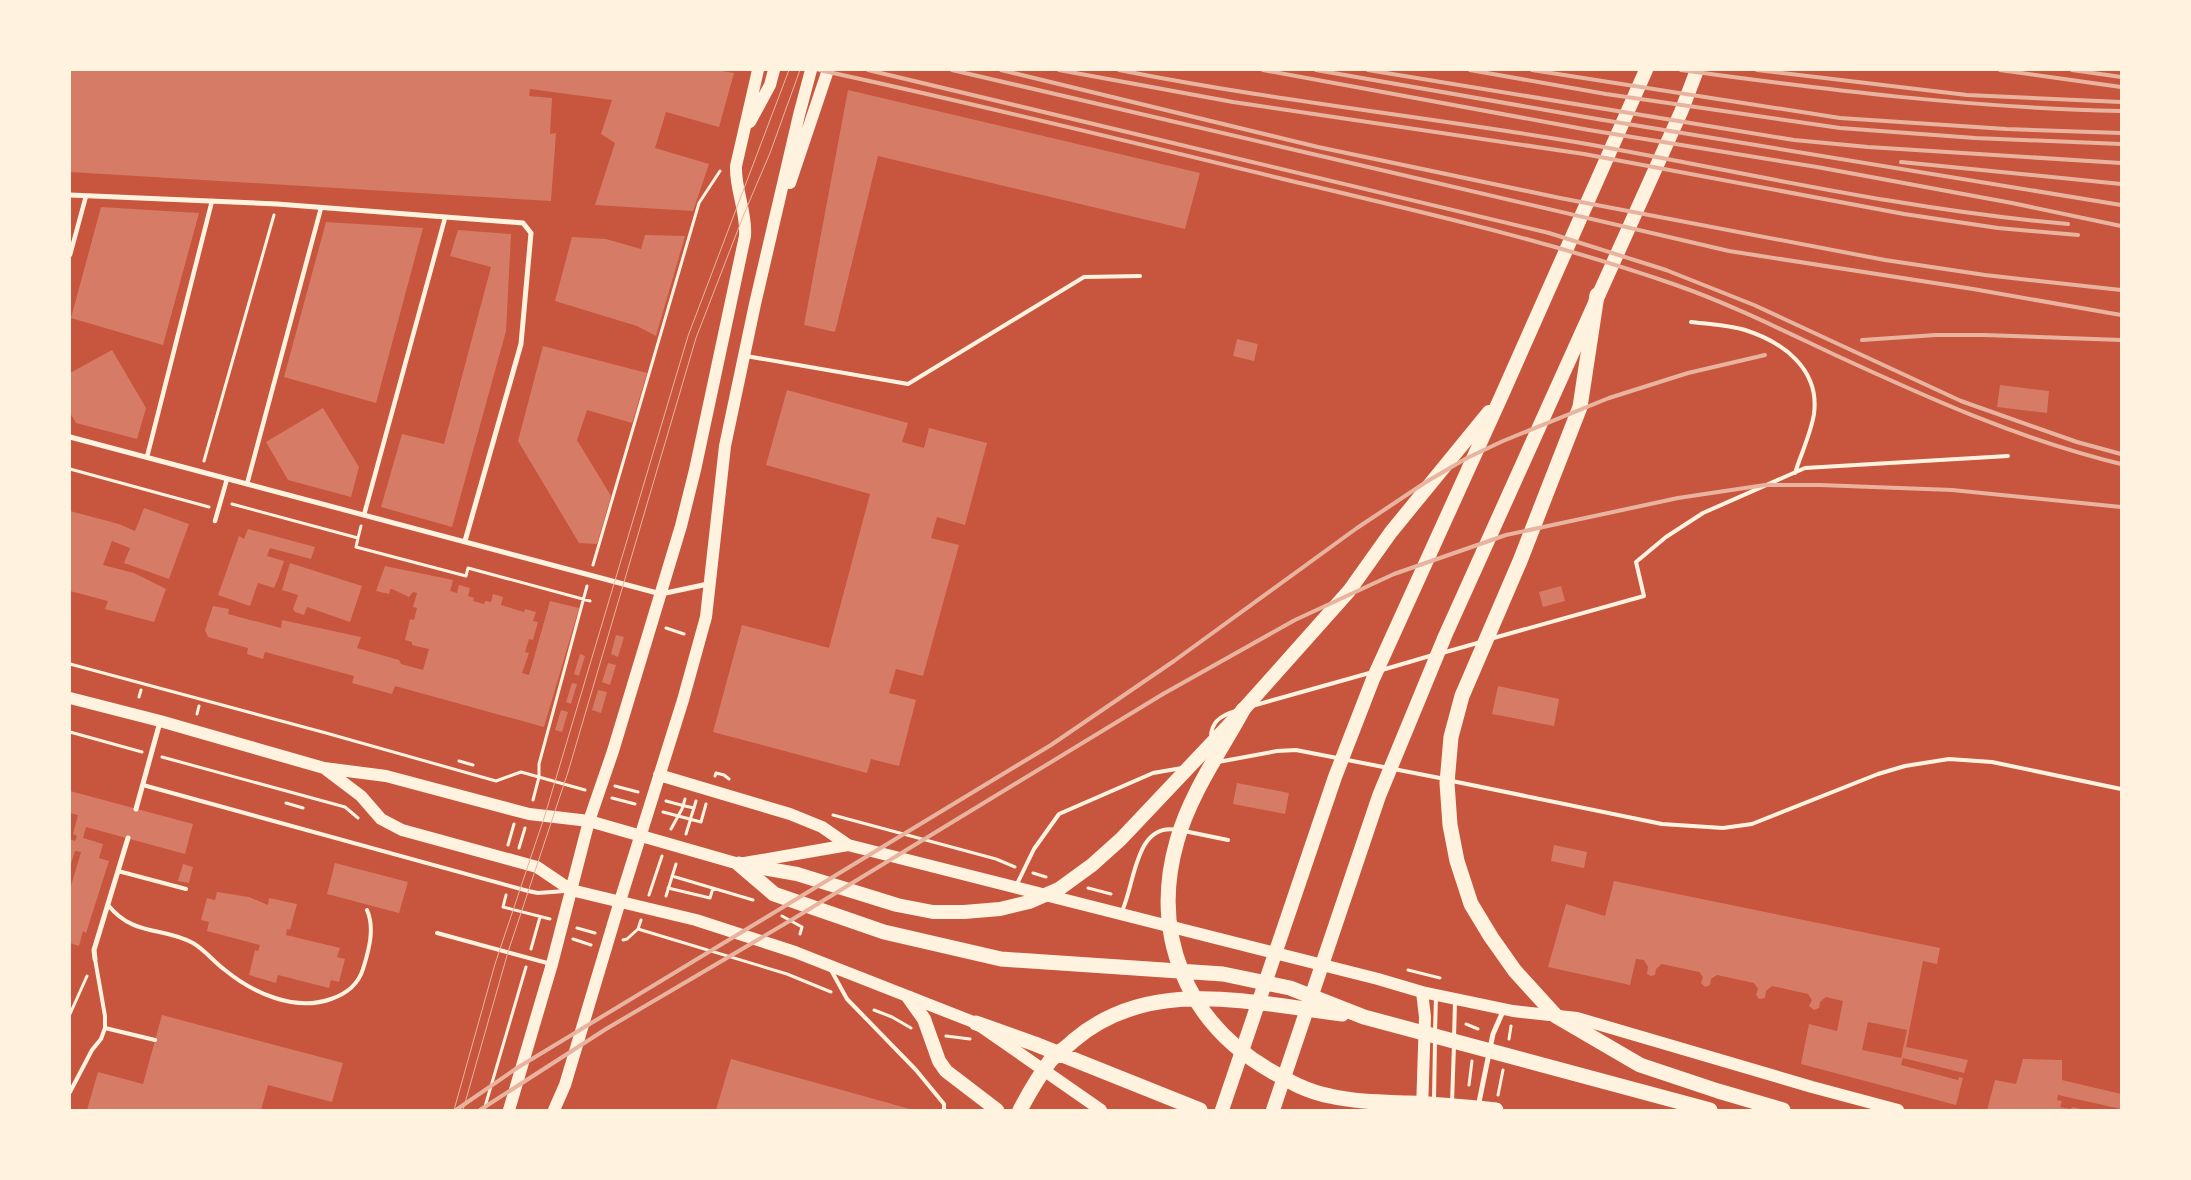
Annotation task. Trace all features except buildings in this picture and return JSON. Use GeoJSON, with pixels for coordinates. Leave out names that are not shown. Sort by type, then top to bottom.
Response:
{"type":"FeatureCollection","features":[{"type":"Feature","properties":{"kind":"highway"},"geometry":{"type":"LineString","coordinates":[[1222,1110],[1335,776],[1369,688],[1501,398],[1646,70]]}},
{"type":"Feature","properties":{"kind":"highway"},"geometry":{"type":"LineString","coordinates":[[1273,1110],[1379,796],[1445,636],[1596,295],[1681,112],[1697,70]]}},
{"type":"Feature","properties":{"kind":"highway"},"geometry":{"type":"LineString","coordinates":[[1596,295],[1580,406],[1520,561],[1462,696],[1451,737],[1447,783],[1450,825],[1457,861],[1471,904],[1491,937],[1515,971],[1556,1016],[1640,1065],[1783,1110]]}},
{"type":"Feature","properties":{"kind":"highway"},"geometry":{"type":"LineString","coordinates":[[739,864],[797,874],[855,893],[914,909],[964,912],[1000,910],[1029,902],[1059,889],[1077,877],[1121,839],[1243,710],[1349,591],[1422,492],[1501,398]]}},
{"type":"Feature","properties":{"kind":"highway"},"geometry":{"type":"LineString","coordinates":[[1243,710],[1188,809],[1173,857],[1169,894],[1172,937],[1186,983],[1206,1017],[1227,1041],[1244,1054],[1297,1086],[1329,1096],[1363,1102],[1410,1103],[1496,1110]]}},
{"type":"Feature","properties":{"kind":"highway"},"geometry":{"type":"LineString","coordinates":[[739,864],[774,894],[884,932],[1001,958],[1223,974],[1290,988],[1364,1017],[1710,1110]]}},
{"type":"Feature","properties":{"kind":"highway"},"geometry":{"type":"LineString","coordinates":[[1020,1110],[1051,1060],[1090,1027],[1117,1013],[1170,1000],[1201,997],[1232,999],[1364,1017]]}},
{"type":"Feature","properties":{"kind":"highway"},"geometry":{"type":"LineString","coordinates":[[909,998],[924,1019],[935,1047],[938,1061],[946,1071],[993,1106]]}},
{"type":"Feature","properties":{"kind":"highway"},"geometry":{"type":"LineString","coordinates":[[976,1023],[1030,1042],[1200,1110]]}},
{"type":"Feature","properties":{"kind":"main road"},"geometry":{"type":"LineString","coordinates":[[509,1110],[552,964],[589,821],[661,594],[695,470],[744,236],[744,214],[736,176],[738,154],[746,129],[758,70]]}},
{"type":"Feature","properties":{"kind":"main road"},"geometry":{"type":"LineString","coordinates":[[746,129],[770,85],[774,70]]}},
{"type":"Feature","properties":{"kind":"main road"},"geometry":{"type":"LineString","coordinates":[[554,1110],[566,1085],[700,639],[710,583],[725,446],[799,115],[812,70]]}},
{"type":"Feature","properties":{"kind":"main road"},"geometry":{"type":"LineString","coordinates":[[772,232],[805,142],[828,70]]}},
{"type":"Feature","properties":{"kind":"main road"},"geometry":{"type":"LineString","coordinates":[[70,698],[160,721],[324,768],[386,776],[529,814],[589,821],[739,864],[848,845]]}},
{"type":"Feature","properties":{"kind":"main road"},"geometry":{"type":"LineString","coordinates":[[324,768],[361,796],[381,819],[390,824],[411,832],[536,867],[571,890],[696,920],[827,964],[976,1023],[1101,1110]]}},
{"type":"Feature","properties":{"kind":"main road"},"geometry":{"type":"LineString","coordinates":[[659,775],[790,814],[822,826],[848,845],[1378,979],[1422,992],[1508,1010],[1577,1018],[1812,1087],[1898,1110]]}},
{"type":"Feature","properties":{"kind":"main road"},"geometry":{"type":"LineString","coordinates":[[1422,992],[1425,1017],[1422,1110]]}},
{"type":"Feature","properties":{"kind":"street"},"geometry":{"type":"LineString","coordinates":[[70,195],[212,201],[524,223],[530,233],[521,344],[465,541]]}},
{"type":"Feature","properties":{"kind":"street"},"geometry":{"type":"LineString","coordinates":[[70,256],[86,196]]}},
{"type":"Feature","properties":{"kind":"street"},"geometry":{"type":"LineString","coordinates":[[146,457],[212,201]]}},
{"type":"Feature","properties":{"kind":"street"},"geometry":{"type":"LineString","coordinates":[[247,484],[321,208]]}},
{"type":"Feature","properties":{"kind":"street"},"geometry":{"type":"LineString","coordinates":[[364,514],[445,218]]}},
{"type":"Feature","properties":{"kind":"street"},"geometry":{"type":"LineString","coordinates":[[70,436],[661,594],[710,583]]}},
{"type":"Feature","properties":{"kind":"street"},"geometry":{"type":"LineString","coordinates":[[216,521],[227,479]]}},
{"type":"Feature","properties":{"kind":"street"},"geometry":{"type":"LineString","coordinates":[[136,808],[160,721]]}},
{"type":"Feature","properties":{"kind":"street"},"geometry":{"type":"LineString","coordinates":[[95,959],[94,950],[128,838]]}},
{"type":"Feature","properties":{"kind":"street"},"geometry":{"type":"LineString","coordinates":[[1477,1110],[1493,1034],[1508,1010]]}},
{"type":"Feature","properties":{"kind":"lane"},"geometry":{"type":"LineString","coordinates":[[744,356],[908,384],[1084,277],[1140,276]]}},
{"type":"Feature","properties":{"kind":"lane"},"geometry":{"type":"LineString","coordinates":[[1691,322],[1743,330],[1773,341],[1800,363],[1813,384],[1814,413],[1796,473]]}},
{"type":"Feature","properties":{"kind":"lane"},"geometry":{"type":"LineString","coordinates":[[1211,748],[1211,728],[1227,713],[1644,596],[1636,562],[1666,537],[1703,513],[1805,468],[2008,456]]}},
{"type":"Feature","properties":{"kind":"lane"},"geometry":{"type":"LineString","coordinates":[[1204,764],[1278,751],[1296,750],[1517,793],[1662,824],[1703,828],[1723,828],[1752,824],[1878,774],[1905,766],[1949,759],[1992,762],[2121,789]]}},
{"type":"Feature","properties":{"kind":"lane"},"geometry":{"type":"LineString","coordinates":[[1212,755],[1213,762]]}},
{"type":"Feature","properties":{"kind":"lane"},"geometry":{"type":"LineString","coordinates":[[1015,888],[1034,849],[1059,814],[1153,773],[1196,766]]}},
{"type":"Feature","properties":{"kind":"lane"},"geometry":{"type":"LineString","coordinates":[[142,785],[528,891],[538,893],[571,890]]}},
{"type":"Feature","properties":{"kind":"lane"},"geometry":{"type":"LineString","coordinates":[[1121,914],[1128,898],[1142,847],[1156,832],[1169,828],[1228,840]]}},
{"type":"Feature","properties":{"kind":"lane"},"geometry":{"type":"LineString","coordinates":[[118,871],[186,889]]}},
{"type":"Feature","properties":{"kind":"lane"},"geometry":{"type":"LineString","coordinates":[[108,905],[125,922],[194,944],[225,970],[261,993],[283,1000],[306,1003],[324,1001],[342,995],[354,986],[361,974],[371,939],[370,917],[367,910]]}},
{"type":"Feature","properties":{"kind":"lane"},"geometry":{"type":"LineString","coordinates":[[438,932],[552,964]]}},
{"type":"Feature","properties":{"kind":"lane"},"geometry":{"type":"LineString","coordinates":[[70,1092],[92,1050],[101,1039],[105,1028],[105,1016],[95,959]]}},
{"type":"Feature","properties":{"kind":"lane"},"geometry":{"type":"LineString","coordinates":[[827,964],[847,999],[916,1070],[944,1104],[944,1110]]}},
{"type":"Feature","properties":{"kind":"lane"},"geometry":{"type":"LineString","coordinates":[[1434,1110],[1436,995]]}},
{"type":"Feature","properties":{"kind":"lane"},"geometry":{"type":"LineString","coordinates":[[1452,1110],[1455,999]]}},
{"type":"Feature","properties":{"kind":"lane"},"geometry":{"type":"LineString","coordinates":[[105,1028],[155,1040]]}},
{"type":"Feature","properties":{"kind":"path"},"geometry":{"type":"LineString","coordinates":[[592,568],[699,203],[722,166]]}},
{"type":"Feature","properties":{"kind":"path"},"geometry":{"type":"LineString","coordinates":[[201,472],[274,212]]}},
{"type":"Feature","properties":{"kind":"path"},"geometry":{"type":"LineString","coordinates":[[70,469],[219,510]]}},
{"type":"Feature","properties":{"kind":"path"},"geometry":{"type":"LineString","coordinates":[[221,501],[358,538],[356,547],[374,552],[466,576],[468,568],[590,601]]}},
{"type":"Feature","properties":{"kind":"path"},"geometry":{"type":"LineString","coordinates":[[532,803],[539,777],[539,764],[586,590]]}},
{"type":"Feature","properties":{"kind":"path"},"geometry":{"type":"LineString","coordinates":[[660,626],[684,634]]}},
{"type":"Feature","properties":{"kind":"path"},"geometry":{"type":"LineString","coordinates":[[70,664],[326,733],[496,782],[521,772],[593,793]]}},
{"type":"Feature","properties":{"kind":"path"},"geometry":{"type":"LineString","coordinates":[[138,697],[141,690]]}},
{"type":"Feature","properties":{"kind":"path"},"geometry":{"type":"LineString","coordinates":[[197,714],[199,706]]}},
{"type":"Feature","properties":{"kind":"path"},"geometry":{"type":"LineString","coordinates":[[70,732],[141,751]]}},
{"type":"Feature","properties":{"kind":"path"},"geometry":{"type":"LineString","coordinates":[[174,760],[345,807],[359,819]]}},
{"type":"Feature","properties":{"kind":"path"},"geometry":{"type":"LineString","coordinates":[[459,761],[473,765]]}},
{"type":"Feature","properties":{"kind":"path"},"geometry":{"type":"LineString","coordinates":[[612,785],[639,793]]}},
{"type":"Feature","properties":{"kind":"path"},"geometry":{"type":"LineString","coordinates":[[671,829],[678,817],[687,793]]}},
{"type":"Feature","properties":{"kind":"path"},"geometry":{"type":"LineString","coordinates":[[691,817],[698,796]]}},
{"type":"Feature","properties":{"kind":"path"},"geometry":{"type":"LineString","coordinates":[[608,797],[635,804]]}},
{"type":"Feature","properties":{"kind":"path"},"geometry":{"type":"LineString","coordinates":[[660,812],[701,822],[708,799]]}},
{"type":"Feature","properties":{"kind":"path"},"geometry":{"type":"LineString","coordinates":[[663,800],[694,808]]}},
{"type":"Feature","properties":{"kind":"path"},"geometry":{"type":"LineString","coordinates":[[286,803],[304,808]]}},
{"type":"Feature","properties":{"kind":"path"},"geometry":{"type":"LineString","coordinates":[[835,816],[996,859],[1023,871]]}},
{"type":"Feature","properties":{"kind":"path"},"geometry":{"type":"LineString","coordinates":[[507,849],[515,819]]}},
{"type":"Feature","properties":{"kind":"path"},"geometry":{"type":"LineString","coordinates":[[686,834],[690,821]]}},
{"type":"Feature","properties":{"kind":"path"},"geometry":{"type":"LineString","coordinates":[[518,853],[527,822]]}},
{"type":"Feature","properties":{"kind":"path"},"geometry":{"type":"LineString","coordinates":[[650,892],[660,860]]}},
{"type":"Feature","properties":{"kind":"path"},"geometry":{"type":"LineString","coordinates":[[666,896],[676,864]]}},
{"type":"Feature","properties":{"kind":"path"},"geometry":{"type":"LineString","coordinates":[[672,876],[759,903]]}},
{"type":"Feature","properties":{"kind":"path"},"geometry":{"type":"LineString","coordinates":[[668,888],[710,898],[713,888]]}},
{"type":"Feature","properties":{"kind":"path"},"geometry":{"type":"LineString","coordinates":[[507,891],[503,907],[540,917],[530,950]]}},
{"type":"Feature","properties":{"kind":"path"},"geometry":{"type":"LineString","coordinates":[[776,913],[802,927],[800,934]]}},
{"type":"Feature","properties":{"kind":"path"},"geometry":{"type":"LineString","coordinates":[[571,926],[598,934]]}},
{"type":"Feature","properties":{"kind":"path"},"geometry":{"type":"LineString","coordinates":[[620,941],[627,940],[638,929],[787,974],[892,1017],[910,1028],[918,1030]]}},
{"type":"Feature","properties":{"kind":"path"},"geometry":{"type":"LineString","coordinates":[[570,938],[594,946]]}},
{"type":"Feature","properties":{"kind":"path"},"geometry":{"type":"LineString","coordinates":[[484,1110],[526,963]]}},
{"type":"Feature","properties":{"kind":"path"},"geometry":{"type":"LineString","coordinates":[[70,1014],[87,976]]}},
{"type":"Feature","properties":{"kind":"path"},"geometry":{"type":"LineString","coordinates":[[1460,1022],[1482,1030]]}},
{"type":"Feature","properties":{"kind":"path"},"geometry":{"type":"LineString","coordinates":[[1475,1037],[1476,1028]]}},
{"type":"Feature","properties":{"kind":"path"},"geometry":{"type":"LineString","coordinates":[[1468,1092],[1472,1055]]}},
{"type":"Feature","properties":{"kind":"tram line"},"geometry":{"type":"LineString","coordinates":[[454,1110],[495,964],[545,815],[688,336],[789,70]]}},
{"type":"Feature","properties":{"kind":"tram line"},"geometry":{"type":"LineString","coordinates":[[463,1110],[508,952],[568,772],[696,338],[770,153],[800,70]]}},
{"type":"Feature","properties":{"kind":"railway"},"geometry":{"type":"LineString","coordinates":[[819,70],[992,109],[1379,202],[1578,254],[1676,285],[1716,300],[1903,386],[2010,430],[2047,443],[2121,464]]}},
{"type":"Feature","properties":{"kind":"railway"},"geometry":{"type":"LineString","coordinates":[[868,70],[1549,233],[1666,270],[1754,305],[1961,401],[2077,442],[2121,454]]}},
{"type":"Feature","properties":{"kind":"railway"},"geometry":{"type":"LineString","coordinates":[[952,70],[1729,251],[1973,289],[2121,315]]}},
{"type":"Feature","properties":{"kind":"railway"},"geometry":{"type":"LineString","coordinates":[[1001,70],[1318,147],[1560,198],[1885,260],[1985,275],[2121,290]]}},
{"type":"Feature","properties":{"kind":"railway"},"geometry":{"type":"LineString","coordinates":[[1059,70],[1233,102],[1584,154],[1904,214],[1998,228],[2078,235]]}},
{"type":"Feature","properties":{"kind":"railway"},"geometry":{"type":"LineString","coordinates":[[1119,70],[1236,91],[1587,144],[1827,190],[1947,210],[2068,224]]}},
{"type":"Feature","properties":{"kind":"railway"},"geometry":{"type":"LineString","coordinates":[[1263,70],[1589,130],[1817,167],[2012,203],[2121,226]]}},
{"type":"Feature","properties":{"kind":"railway"},"geometry":{"type":"LineString","coordinates":[[1316,70],[1597,119],[2121,205]]}},
{"type":"Feature","properties":{"kind":"railway"},"geometry":{"type":"LineString","coordinates":[[1368,70],[1794,140],[1868,147],[2121,163]]}},
{"type":"Feature","properties":{"kind":"railway"},"geometry":{"type":"LineString","coordinates":[[1470,70],[1606,94],[1840,128],[1975,138],[2121,144]]}},
{"type":"Feature","properties":{"kind":"railway"},"geometry":{"type":"LineString","coordinates":[[1532,70],[1840,118],[2006,129],[2121,133]]}},
{"type":"Feature","properties":{"kind":"railway"},"geometry":{"type":"LineString","coordinates":[[1681,70],[1900,97],[2010,106],[2121,111]]}},
{"type":"Feature","properties":{"kind":"railway"},"geometry":{"type":"LineString","coordinates":[[1757,70],[1967,95],[2121,102]]}},
{"type":"Feature","properties":{"kind":"railway"},"geometry":{"type":"LineString","coordinates":[[2000,70],[2121,87]]}},
{"type":"Feature","properties":{"kind":"railway"},"geometry":{"type":"LineString","coordinates":[[2072,70],[2121,77]]}},
{"type":"Feature","properties":{"kind":"railway"},"geometry":{"type":"LineString","coordinates":[[1901,162],[2121,184]]}},
{"type":"Feature","properties":{"kind":"railway"},"geometry":{"type":"LineString","coordinates":[[1862,340],[1936,335],[2121,340]]}},
{"type":"Feature","properties":{"kind":"railway"},"geometry":{"type":"LineString","coordinates":[[456,1110],[517,1068],[1051,745],[1174,661],[1357,528],[1426,482],[1467,458],[1503,441],[1609,398],[1688,373],[1765,355]]}},
{"type":"Feature","properties":{"kind":"railway"},"geometry":{"type":"LineString","coordinates":[[480,1110],[606,1029],[793,919],[1163,694],[1295,620],[1394,574],[1506,535],[1678,498],[1765,485],[1952,490],[2121,507]]}}]}
